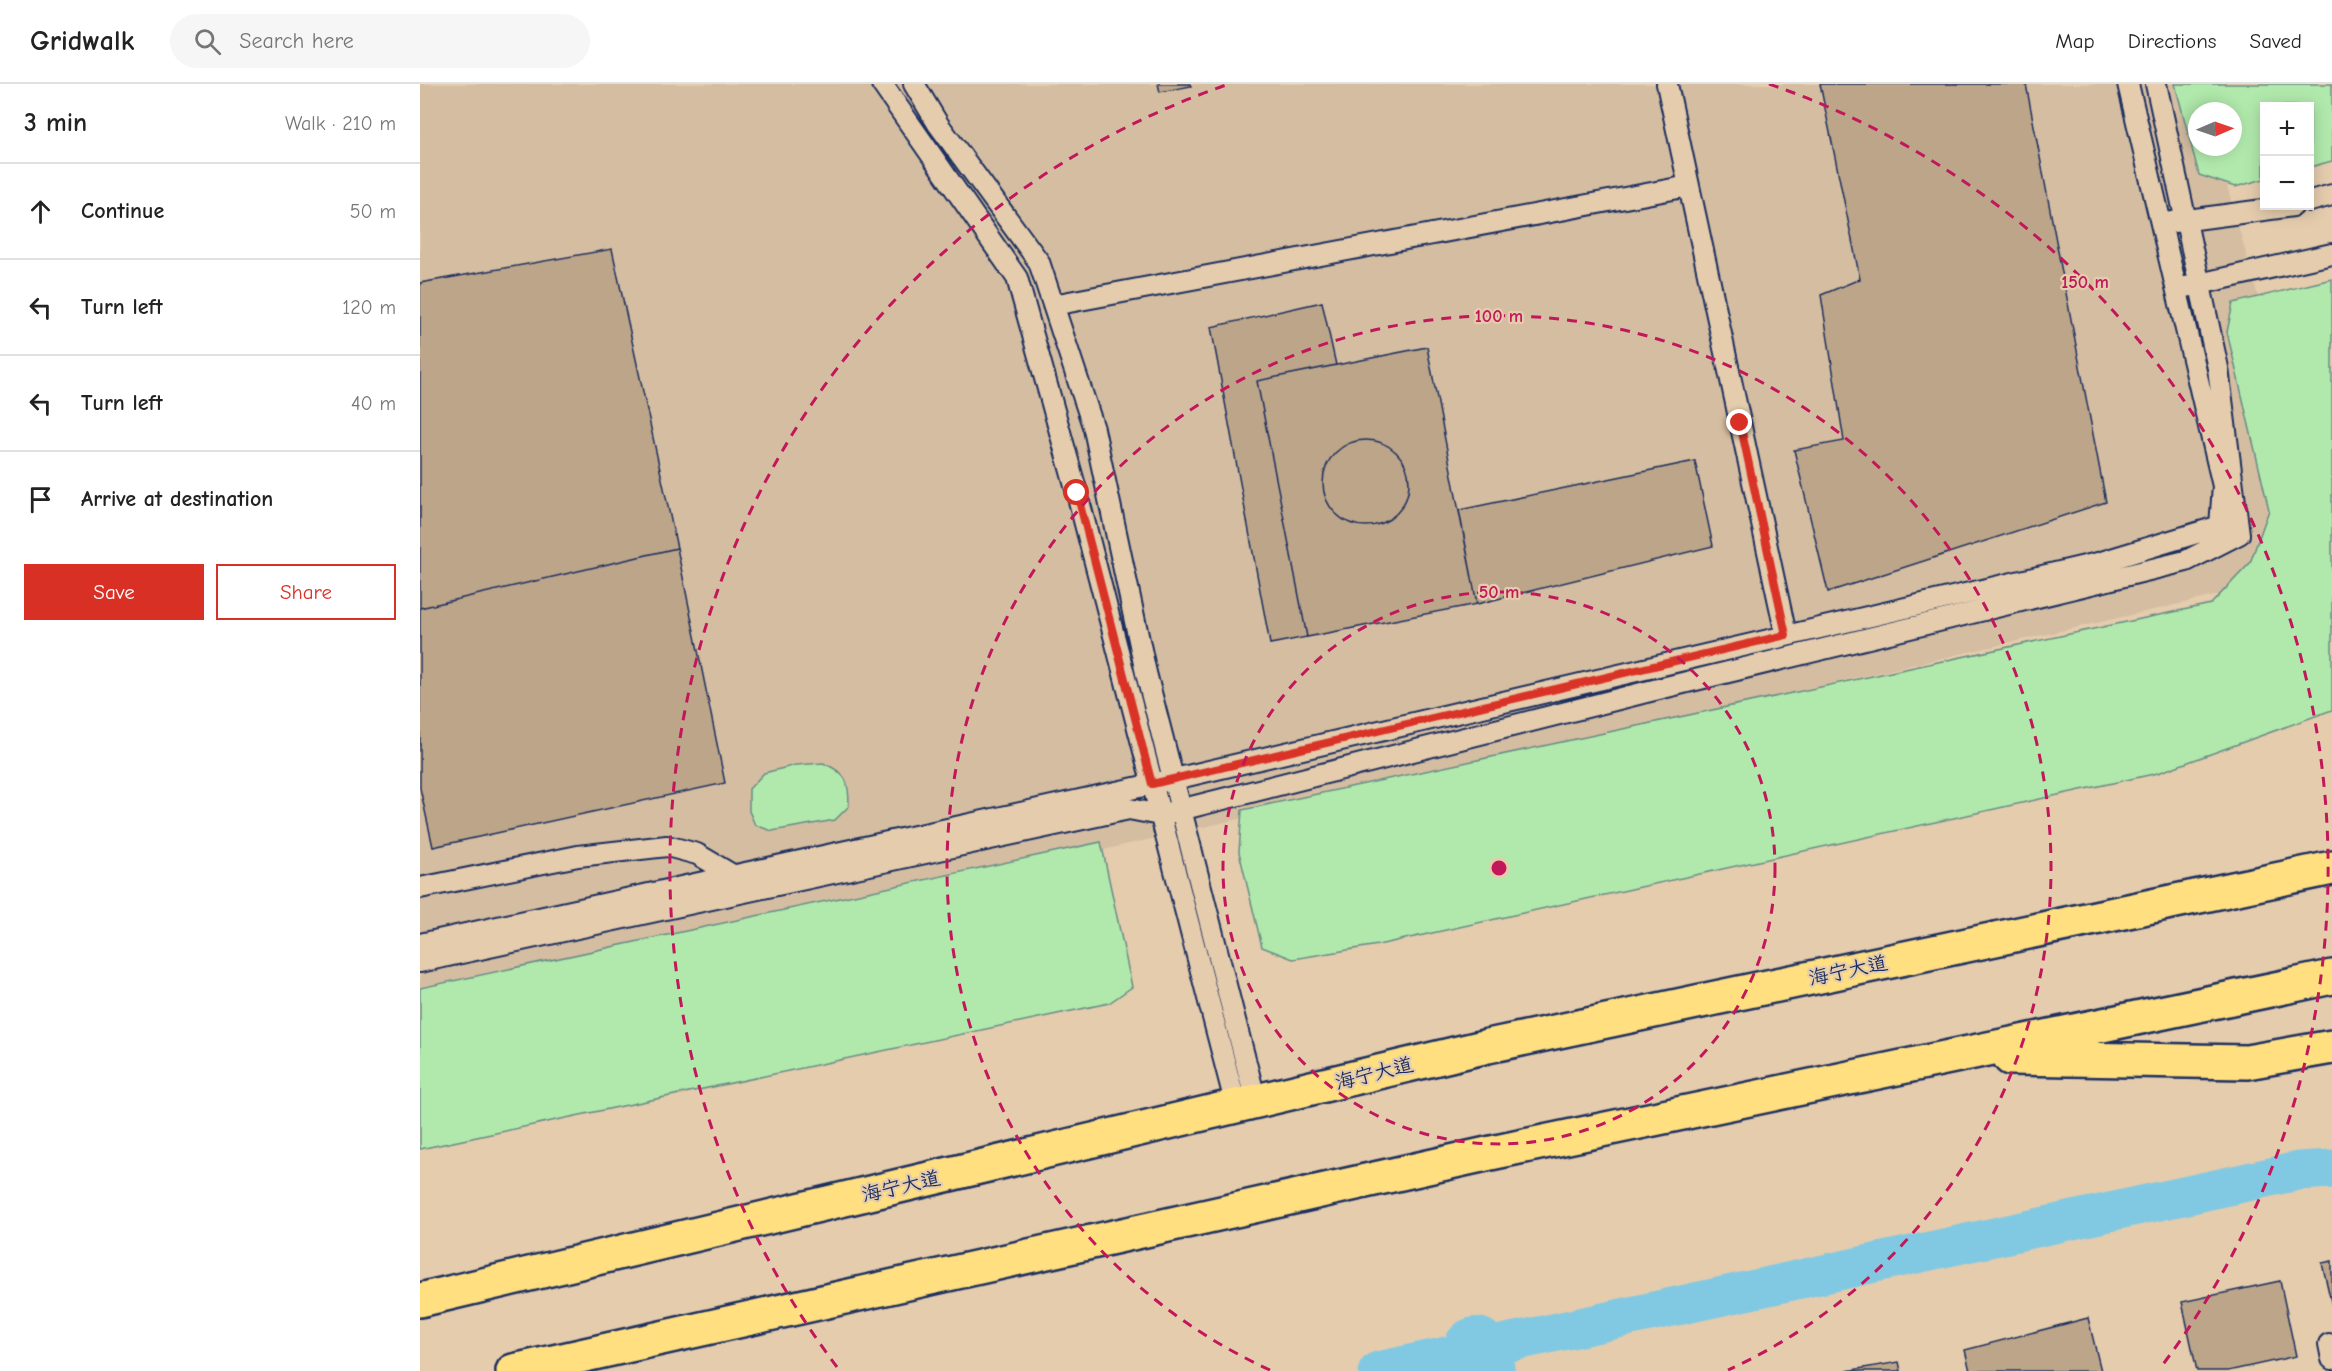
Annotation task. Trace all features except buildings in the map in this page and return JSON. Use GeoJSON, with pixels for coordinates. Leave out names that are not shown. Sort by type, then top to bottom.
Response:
{"type":"FeatureCollection","features":[{"type":"Feature","properties":{"kind":"highway"},"geometry":{"type":"LineString","coordinates":[[2275,880],[2332,842]]}},
{"type":"Feature","properties":{"kind":"highway","name":"海宁大道"},"geometry":{"type":"LineString","coordinates":[[420,1300],[1488,1046],[2332,868]]}},
{"type":"Feature","properties":{"kind":"highway"},"geometry":{"type":"LineString","coordinates":[[513,1371],[1467,1159],[2332,977]]}},
{"type":"Feature","properties":{"kind":"highway"},"geometry":{"type":"LineString","coordinates":[[1951,1057],[2247,1062],[2332,1047]]}},
{"type":"Feature","properties":{"kind":"lane"},"geometry":{"type":"LineString","coordinates":[[882,84],[1017,278],[1077,493],[1160,815],[1246,1104]]}},
{"type":"Feature","properties":{"kind":"lane"},"geometry":{"type":"LineString","coordinates":[[914,84],[938,124],[1039,262],[1094,429],[1146,673],[1181,809],[1246,1104]]}},
{"type":"Feature","properties":{"kind":"lane"},"geometry":{"type":"LineString","coordinates":[[1667,84],[1786,635]]}},
{"type":"Feature","properties":{"kind":"lane"},"geometry":{"type":"LineString","coordinates":[[420,944],[1152,784],[2098,563],[2220,526],[2223,486],[2175,291],[2128,84]]}},
{"type":"Feature","properties":{"kind":"lane"},"geometry":{"type":"LineString","coordinates":[[420,962],[1130,809],[1160,815],[1635,695],[2186,561],[2239,534],[2218,368],[2156,84]]}},
{"type":"Feature","properties":{"kind":"lane"},"geometry":{"type":"LineString","coordinates":[[1053,306],[1689,186]]}},
{"type":"Feature","properties":{"kind":"lane"},"geometry":{"type":"LineString","coordinates":[[2314,200],[2332,195]]}},
{"type":"Feature","properties":{"kind":"lane"},"geometry":{"type":"LineString","coordinates":[[2160,223],[2186,222],[2266,210]]}},
{"type":"Feature","properties":{"kind":"lane"},"geometry":{"type":"LineString","coordinates":[[2175,291],[2332,254]]}},
{"type":"Feature","properties":{"kind":"lane"},"geometry":{"type":"LineString","coordinates":[[420,888],[578,856],[667,846],[697,854],[731,875],[775,886]]}},
{"type":"Feature","properties":{"kind":"shaded area"},"geometry":{"type":"Polygon","coordinates":[[[420,84],[2198,84],[2198,102],[2188,102],[2188,156],[2219,156],[2332,558],[2332,569],[420,1006],[420,84]]]}},
{"type":"Feature","properties":{"kind":"green space"},"geometry":{"type":"Polygon","coordinates":[[[2175,84],[2332,84],[2332,161],[2314,166],[2314,102],[2260,102],[2260,180],[2235,187],[2199,175],[2194,156],[2242,156],[2242,102],[2188,102],[2188,133],[2175,84]]]}},
{"type":"Feature","properties":{"kind":"green space"},"geometry":{"type":"Polygon","coordinates":[[[2332,279],[2332,710],[2158,773],[1378,945],[1293,959],[1262,947],[1239,852],[1242,810],[2211,604],[2250,563],[2269,510],[2227,332],[2233,303],[2332,279]]]}},
{"type":"Feature","properties":{"kind":"green space"},"geometry":{"type":"Polygon","coordinates":[[[823,763],[842,774],[847,784],[849,806],[835,820],[772,831],[755,825],[749,811],[749,789],[764,773],[796,765],[823,763]]]}},
{"type":"Feature","properties":{"kind":"green space"},"geometry":{"type":"Polygon","coordinates":[[[1101,842],[1132,987],[1109,1003],[420,1149],[420,988],[1101,842]]]}},
{"type":"Feature","properties":{"kind":"waterway"},"geometry":{"type":"LineString","coordinates":[[1378,1371],[2298,1171],[2332,1169]]}},
{"type":"Feature","properties":{"kind":"waterway"},"geometry":{"type":"LineString","coordinates":[[1476,1350],[1482,1371]]}},
{"type":"Feature","properties":{"kind":"route"},"geometry":{"type":"LineString","coordinates":[[1077,493],[1152,784],[1786,635],[1740,423]]}}]}
